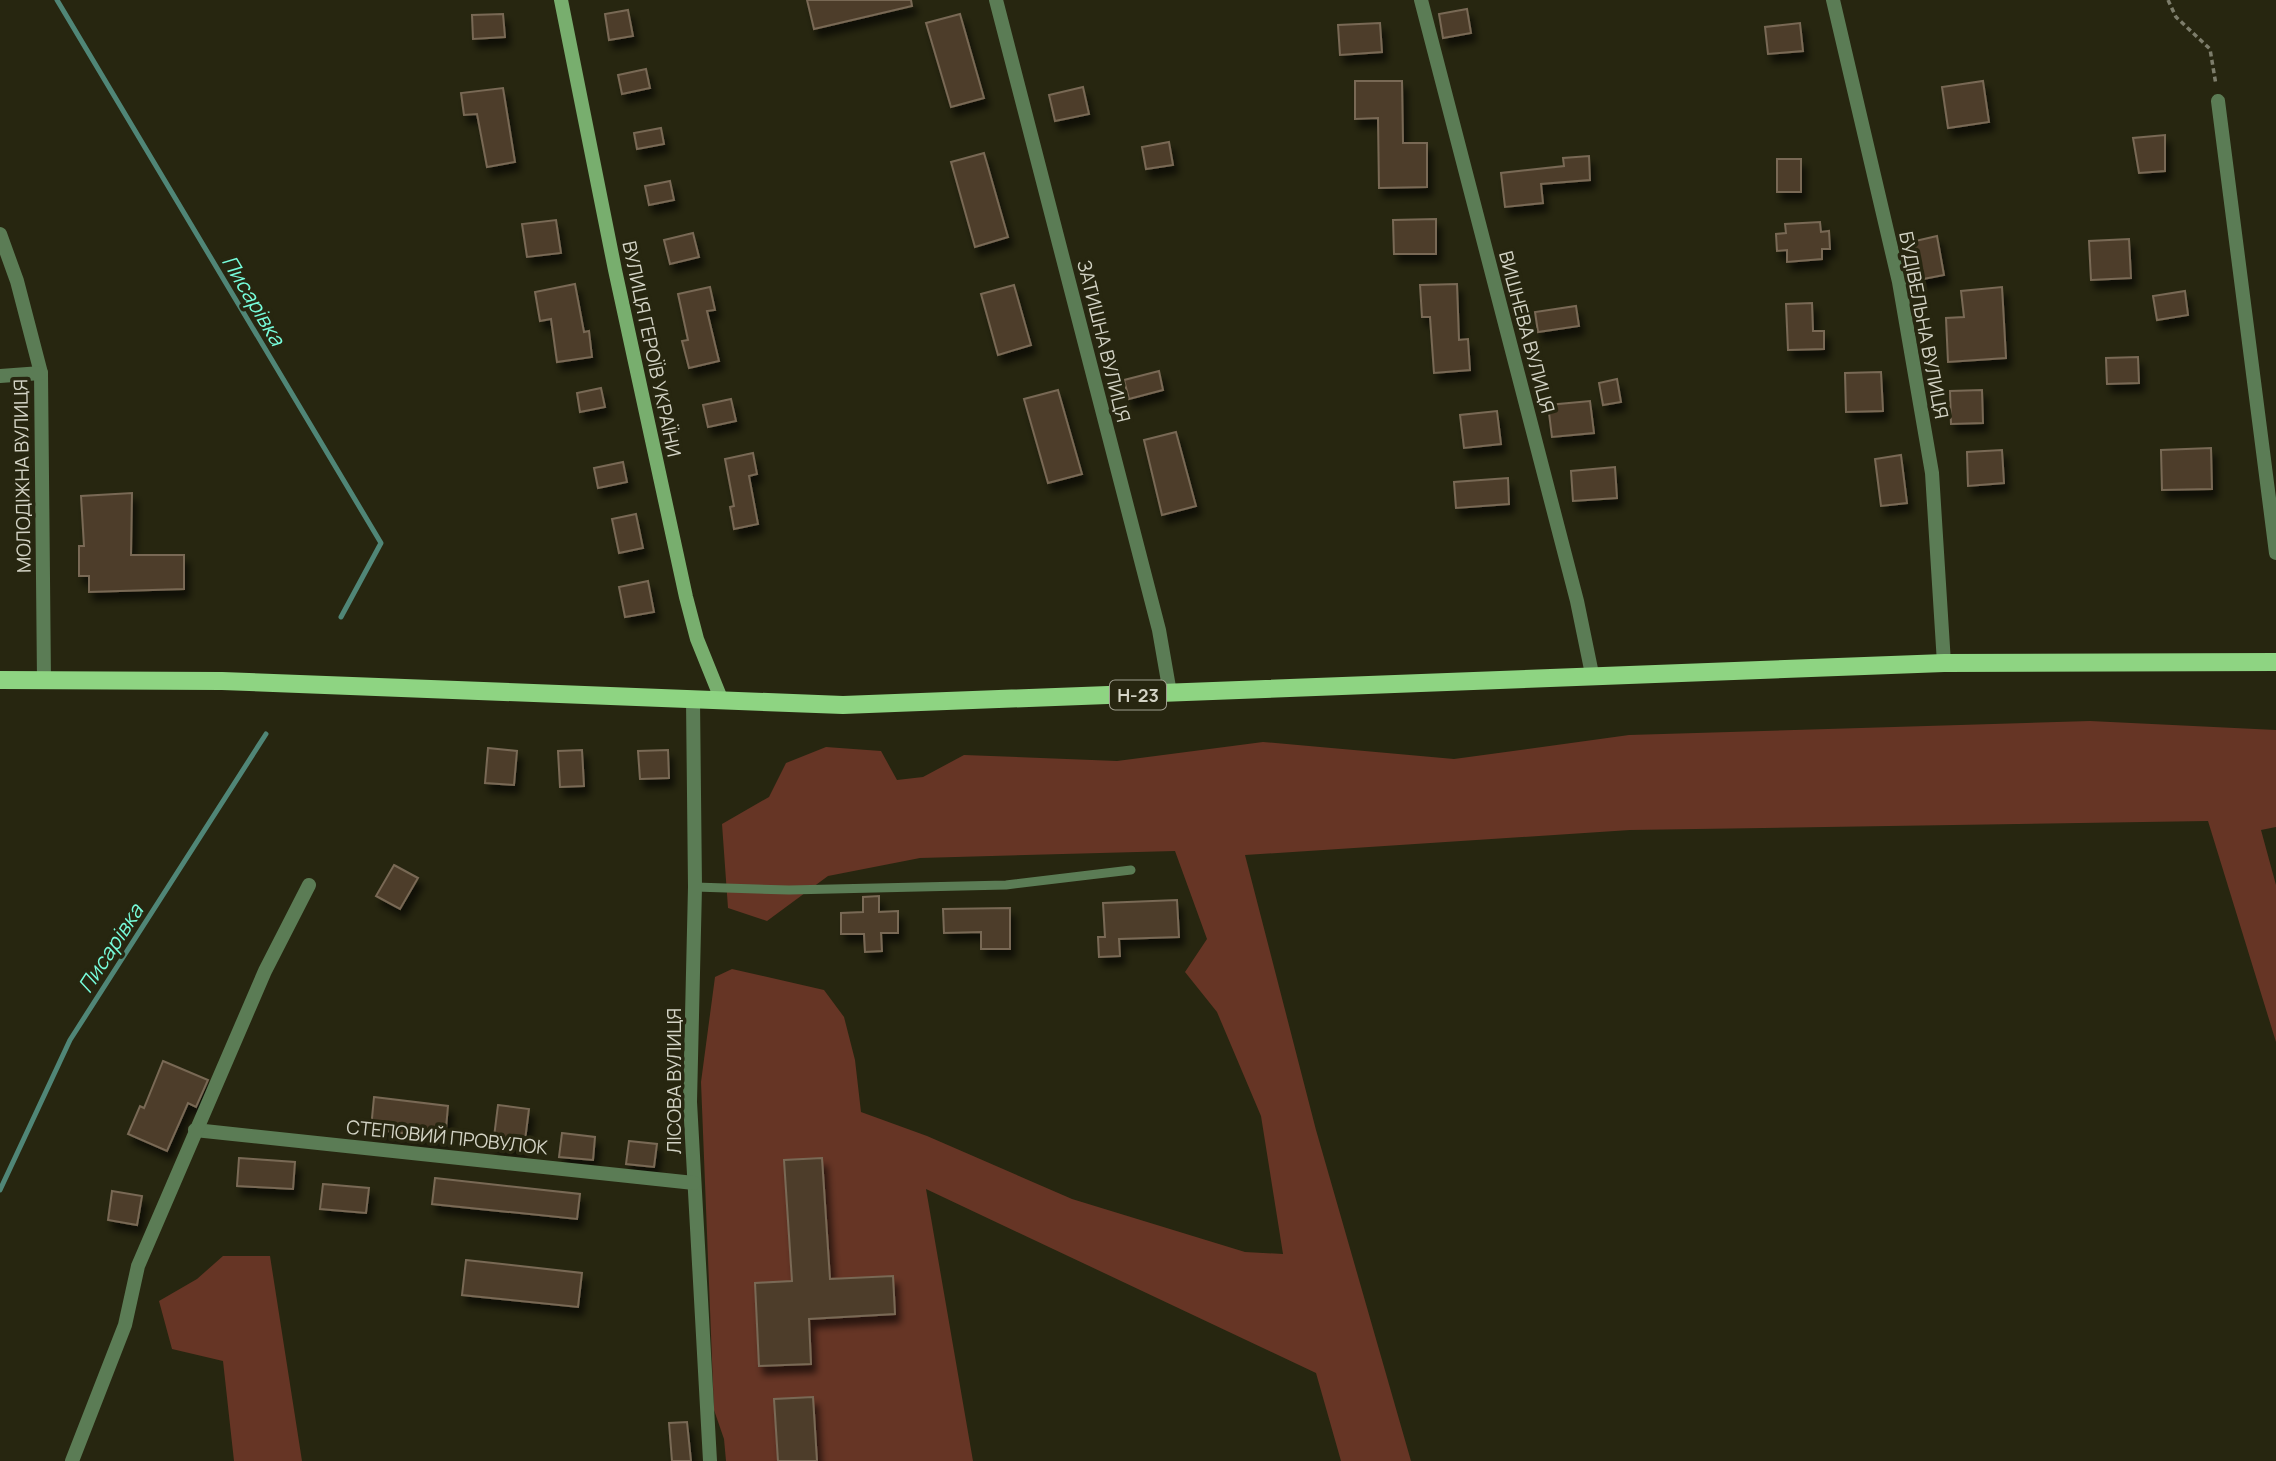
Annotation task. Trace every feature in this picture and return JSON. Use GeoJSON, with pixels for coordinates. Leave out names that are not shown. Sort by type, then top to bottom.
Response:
{"type":"FeatureCollection","features":[{"type":"Feature","properties":{"kind":"main road","name":"Н-23"},"geometry":{"type":"LineString","coordinates":[[0,680],[222,681],[843,705],[1592,674],[1944,663],[2276,662]]}},
{"type":"Feature","properties":{"kind":"street","name":"ВУЛИЦЯ ГЕРОЇВ УКРАЇНИ"},"geometry":{"type":"LineString","coordinates":[[561,0],[687,597],[697,639],[722,701]]}},
{"type":"Feature","properties":{"kind":"street","name":"ЗАТИШНА ВУЛИЦЯ"},"geometry":{"type":"LineString","coordinates":[[996,0],[1158,630],[1170,693]]}},
{"type":"Feature","properties":{"kind":"street","name":"ВИШНЕВА ВУЛИЦЯ"},"geometry":{"type":"LineString","coordinates":[[1422,0],[1574,588],[1592,674]]}},
{"type":"Feature","properties":{"kind":"street","name":"БУДІВЕЛЬНА ВУЛИЦЯ"},"geometry":{"type":"LineString","coordinates":[[1833,0],[1899,282],[1930,459],[1944,663]]}},
{"type":"Feature","properties":{"kind":"street"},"geometry":{"type":"LineString","coordinates":[[2218,101],[2276,553]]}},
{"type":"Feature","properties":{"kind":"street","name":"МОЛОДІЖНА ВУЛИЦЯ"},"geometry":{"type":"LineString","coordinates":[[0,234],[17,281],[41,373],[44,680]]}},
{"type":"Feature","properties":{"kind":"street"},"geometry":{"type":"LineString","coordinates":[[0,376],[41,373]]}},
{"type":"Feature","properties":{"kind":"street","name":"ЛІСОВА ВУЛИЦЯ"},"geometry":{"type":"LineString","coordinates":[[693,700],[695,887],[690,1102],[710,1461]]}},
{"type":"Feature","properties":{"kind":"street"},"geometry":{"type":"LineString","coordinates":[[72,1461],[125,1325],[138,1266],[265,971],[309,885]]}},
{"type":"Feature","properties":{"kind":"street","name":"СТЕПОВИЙ ПРОВУЛОК"},"geometry":{"type":"LineString","coordinates":[[195,1130],[694,1183]]}},
{"type":"Feature","properties":{"kind":"lane"},"geometry":{"type":"LineString","coordinates":[[695,887],[789,890],[1006,885],[1131,870]]}},
{"type":"Feature","properties":{"kind":"path"},"geometry":{"type":"LineString","coordinates":[[2168,0],[2176,17],[2210,49],[2218,101]]}},
{"type":"Feature","properties":{"kind":"shaded area"},"geometry":{"type":"Polygon","coordinates":[[[2090,721],[2276,730],[2276,827],[2261,830],[2276,885],[2276,1042],[2208,821],[1630,830],[1245,855],[1316,1130],[1411,1461],[1341,1461],[1316,1373],[926,1189],[973,1461],[726,1461],[724,1439],[714,1410],[701,1082],[715,977],[732,969],[824,990],[844,1017],[855,1060],[861,1112],[927,1136],[1072,1199],[1245,1252],[1283,1254],[1261,1116],[1217,1012],[1185,972],[1207,939],[1175,851],[920,858],[828,876],[767,921],[728,908],[722,824],[769,797],[786,763],[826,747],[881,751],[897,780],[923,777],[964,755],[1117,761],[1263,742],[1454,759],[1629,735],[2090,721]]]}},
{"type":"Feature","properties":{"kind":"shaded area"},"geometry":{"type":"Polygon","coordinates":[[[223,1256],[270,1256],[302,1461],[234,1461],[223,1361],[172,1349],[159,1301],[197,1279],[223,1256]]]}},
{"type":"Feature","properties":{"kind":"building"},"geometry":{"type":"Polygon","coordinates":[[[807,0],[911,0],[912,6],[814,29],[807,0]]]}},
{"type":"Feature","properties":{"kind":"building"},"geometry":{"type":"Polygon","coordinates":[[[1467,9],[1471,33],[1443,38],[1439,14],[1467,9]]]}},
{"type":"Feature","properties":{"kind":"building"},"geometry":{"type":"Polygon","coordinates":[[[628,10],[633,36],[609,40],[605,14],[628,10]]]}},
{"type":"Feature","properties":{"kind":"building"},"geometry":{"type":"Polygon","coordinates":[[[503,14],[505,37],[473,39],[472,15],[503,14]]]}},
{"type":"Feature","properties":{"kind":"building"},"geometry":{"type":"Polygon","coordinates":[[[960,14],[984,98],[951,107],[926,23],[960,14]]]}},
{"type":"Feature","properties":{"kind":"building"},"geometry":{"type":"Polygon","coordinates":[[[1380,23],[1382,52],[1340,55],[1338,25],[1380,23]]]}},
{"type":"Feature","properties":{"kind":"building"},"geometry":{"type":"Polygon","coordinates":[[[1800,23],[1803,51],[1768,54],[1765,27],[1800,23]]]}},
{"type":"Feature","properties":{"kind":"building"},"geometry":{"type":"Polygon","coordinates":[[[646,69],[650,88],[622,94],[618,75],[646,69]]]}},
{"type":"Feature","properties":{"kind":"building"},"geometry":{"type":"Polygon","coordinates":[[[1355,81],[1402,81],[1403,143],[1427,143],[1427,187],[1379,188],[1378,118],[1355,119],[1355,81]]]}},
{"type":"Feature","properties":{"kind":"building"},"geometry":{"type":"Polygon","coordinates":[[[1983,81],[1989,122],[1948,128],[1942,87],[1983,81]]]}},
{"type":"Feature","properties":{"kind":"building"},"geometry":{"type":"Polygon","coordinates":[[[1083,87],[1089,114],[1055,121],[1049,95],[1083,87]]]}},
{"type":"Feature","properties":{"kind":"building"},"geometry":{"type":"Polygon","coordinates":[[[503,88],[515,162],[487,167],[477,114],[464,115],[461,93],[503,88]]]}},
{"type":"Feature","properties":{"kind":"building"},"geometry":{"type":"Polygon","coordinates":[[[661,128],[664,144],[637,149],[634,133],[661,128]]]}},
{"type":"Feature","properties":{"kind":"building"},"geometry":{"type":"Polygon","coordinates":[[[2165,135],[2165,171],[2139,173],[2133,138],[2165,135]]]}},
{"type":"Feature","properties":{"kind":"building"},"geometry":{"type":"Polygon","coordinates":[[[1169,142],[1173,165],[1146,169],[1142,147],[1169,142]]]}},
{"type":"Feature","properties":{"kind":"building"},"geometry":{"type":"Polygon","coordinates":[[[984,153],[1008,237],[975,247],[951,162],[984,153]]]}},
{"type":"Feature","properties":{"kind":"building"},"geometry":{"type":"Polygon","coordinates":[[[1589,156],[1590,180],[1541,184],[1543,203],[1505,207],[1501,173],[1564,166],[1563,158],[1589,156]]]}},
{"type":"Feature","properties":{"kind":"building"},"geometry":{"type":"Polygon","coordinates":[[[1777,159],[1801,159],[1801,192],[1777,192],[1777,159]]]}},
{"type":"Feature","properties":{"kind":"building"},"geometry":{"type":"Polygon","coordinates":[[[670,181],[674,200],[649,205],[645,186],[670,181]]]}},
{"type":"Feature","properties":{"kind":"building"},"geometry":{"type":"Polygon","coordinates":[[[1436,219],[1436,254],[1394,254],[1393,220],[1436,219]]]}},
{"type":"Feature","properties":{"kind":"building"},"geometry":{"type":"Polygon","coordinates":[[[556,220],[561,253],[527,257],[522,224],[556,220]]]}},
{"type":"Feature","properties":{"kind":"building"},"geometry":{"type":"Polygon","coordinates":[[[1820,222],[1821,232],[1829,231],[1830,249],[1822,249],[1822,259],[1787,262],[1787,250],[1777,251],[1776,234],[1786,233],[1785,224],[1820,222]]]}},
{"type":"Feature","properties":{"kind":"building"},"geometry":{"type":"Polygon","coordinates":[[[693,233],[699,257],[670,264],[664,240],[693,233]]]}},
{"type":"Feature","properties":{"kind":"building"},"geometry":{"type":"Polygon","coordinates":[[[1937,236],[1944,275],[1918,280],[1911,242],[1937,236]]]}},
{"type":"Feature","properties":{"kind":"building"},"geometry":{"type":"Polygon","coordinates":[[[2129,239],[2131,278],[2091,280],[2089,241],[2129,239]]]}},
{"type":"Feature","properties":{"kind":"building"},"geometry":{"type":"Polygon","coordinates":[[[575,284],[584,332],[589,331],[592,357],[557,362],[551,319],[540,321],[535,292],[575,284]]]}},
{"type":"Feature","properties":{"kind":"building"},"geometry":{"type":"Polygon","coordinates":[[[1457,284],[1459,340],[1468,339],[1470,370],[1434,373],[1430,317],[1422,317],[1420,285],[1457,284]]]}},
{"type":"Feature","properties":{"kind":"building"},"geometry":{"type":"Polygon","coordinates":[[[1014,285],[1031,345],[998,355],[981,294],[1014,285]]]}},
{"type":"Feature","properties":{"kind":"building"},"geometry":{"type":"Polygon","coordinates":[[[710,287],[715,310],[707,311],[719,361],[689,368],[682,341],[688,340],[678,294],[710,287]]]}},
{"type":"Feature","properties":{"kind":"building"},"geometry":{"type":"Polygon","coordinates":[[[2002,287],[2006,358],[1948,362],[1946,318],[1964,317],[1961,291],[2002,287]]]}},
{"type":"Feature","properties":{"kind":"building"},"geometry":{"type":"Polygon","coordinates":[[[2185,291],[2188,315],[2157,320],[2153,296],[2185,291]]]}},
{"type":"Feature","properties":{"kind":"building"},"geometry":{"type":"Polygon","coordinates":[[[1812,303],[1813,331],[1824,331],[1824,349],[1788,350],[1786,304],[1812,303]]]}},
{"type":"Feature","properties":{"kind":"building"},"geometry":{"type":"Polygon","coordinates":[[[1576,306],[1579,326],[1538,332],[1535,312],[1576,306]]]}},
{"type":"Feature","properties":{"kind":"building"},"geometry":{"type":"Polygon","coordinates":[[[2138,357],[2139,383],[2107,384],[2106,358],[2138,357]]]}},
{"type":"Feature","properties":{"kind":"building"},"geometry":{"type":"Polygon","coordinates":[[[1159,371],[1163,390],[1129,399],[1124,380],[1159,371]]]}},
{"type":"Feature","properties":{"kind":"building"},"geometry":{"type":"Polygon","coordinates":[[[1881,372],[1883,411],[1846,412],[1845,373],[1881,372]]]}},
{"type":"Feature","properties":{"kind":"building"},"geometry":{"type":"Polygon","coordinates":[[[1617,379],[1621,402],[1603,405],[1599,383],[1617,379]]]}},
{"type":"Feature","properties":{"kind":"building"},"geometry":{"type":"Polygon","coordinates":[[[601,388],[605,407],[580,412],[577,393],[601,388]]]}},
{"type":"Feature","properties":{"kind":"building"},"geometry":{"type":"Polygon","coordinates":[[[1058,390],[1082,474],[1048,483],[1024,399],[1058,390]]]}},
{"type":"Feature","properties":{"kind":"building"},"geometry":{"type":"Polygon","coordinates":[[[1982,390],[1983,423],[1951,424],[1950,391],[1982,390]]]}},
{"type":"Feature","properties":{"kind":"building"},"geometry":{"type":"Polygon","coordinates":[[[731,399],[736,421],[708,427],[703,405],[731,399]]]}},
{"type":"Feature","properties":{"kind":"building"},"geometry":{"type":"Polygon","coordinates":[[[1590,401],[1594,433],[1552,437],[1548,405],[1590,401]]]}},
{"type":"Feature","properties":{"kind":"building"},"geometry":{"type":"Polygon","coordinates":[[[1497,411],[1501,444],[1464,448],[1460,415],[1497,411]]]}},
{"type":"Feature","properties":{"kind":"building"},"geometry":{"type":"Polygon","coordinates":[[[1176,432],[1196,506],[1162,515],[1144,440],[1176,432]]]}},
{"type":"Feature","properties":{"kind":"building"},"geometry":{"type":"Polygon","coordinates":[[[2211,448],[2212,489],[2162,490],[2161,450],[2211,448]]]}},
{"type":"Feature","properties":{"kind":"building"},"geometry":{"type":"Polygon","coordinates":[[[2002,450],[2004,483],[1968,486],[1967,452],[2002,450]]]}},
{"type":"Feature","properties":{"kind":"building"},"geometry":{"type":"Polygon","coordinates":[[[753,453],[757,474],[749,476],[758,524],[734,529],[730,507],[734,506],[725,459],[753,453]]]}},
{"type":"Feature","properties":{"kind":"building"},"geometry":{"type":"Polygon","coordinates":[[[1901,455],[1907,503],[1881,506],[1875,459],[1901,455]]]}},
{"type":"Feature","properties":{"kind":"building"},"geometry":{"type":"Polygon","coordinates":[[[623,462],[627,482],[598,488],[594,468],[623,462]]]}},
{"type":"Feature","properties":{"kind":"building"},"geometry":{"type":"Polygon","coordinates":[[[1615,467],[1617,498],[1573,501],[1571,471],[1615,467]]]}},
{"type":"Feature","properties":{"kind":"building"},"geometry":{"type":"Polygon","coordinates":[[[1508,478],[1509,504],[1456,508],[1454,482],[1508,478]]]}},
{"type":"Feature","properties":{"kind":"building"},"geometry":{"type":"Polygon","coordinates":[[[132,493],[131,555],[184,555],[184,589],[89,592],[89,576],[79,576],[79,546],[84,546],[81,496],[132,493]]]}},
{"type":"Feature","properties":{"kind":"building"},"geometry":{"type":"Polygon","coordinates":[[[636,514],[643,548],[619,553],[612,519],[636,514]]]}},
{"type":"Feature","properties":{"kind":"building"},"geometry":{"type":"Polygon","coordinates":[[[648,581],[654,612],[625,617],[619,587],[648,581]]]}},
{"type":"Feature","properties":{"kind":"building"},"geometry":{"type":"Polygon","coordinates":[[[488,748],[517,751],[514,785],[485,783],[488,748]]]}},
{"type":"Feature","properties":{"kind":"building"},"geometry":{"type":"Polygon","coordinates":[[[582,750],[584,786],[560,787],[558,751],[582,750]]]}},
{"type":"Feature","properties":{"kind":"building"},"geometry":{"type":"Polygon","coordinates":[[[668,750],[669,778],[640,779],[638,751],[668,750]]]}},
{"type":"Feature","properties":{"kind":"building"},"geometry":{"type":"Polygon","coordinates":[[[394,865],[418,878],[400,909],[376,896],[394,865]]]}},
{"type":"Feature","properties":{"kind":"building"},"geometry":{"type":"Polygon","coordinates":[[[879,896],[879,912],[898,911],[898,933],[881,933],[882,951],[865,952],[864,934],[841,934],[841,913],[863,912],[863,897],[879,896]]]}},
{"type":"Feature","properties":{"kind":"building"},"geometry":{"type":"Polygon","coordinates":[[[1177,900],[1179,937],[1119,939],[1120,956],[1099,957],[1098,937],[1105,937],[1103,903],[1177,900]]]}},
{"type":"Feature","properties":{"kind":"building"},"geometry":{"type":"Polygon","coordinates":[[[1010,908],[1010,949],[981,949],[981,932],[944,933],[943,909],[1010,908]]]}},
{"type":"Feature","properties":{"kind":"building"},"geometry":{"type":"Polygon","coordinates":[[[163,1061],[208,1080],[196,1107],[188,1103],[167,1151],[128,1134],[140,1106],[144,1108],[163,1061]]]}},
{"type":"Feature","properties":{"kind":"building"},"geometry":{"type":"Polygon","coordinates":[[[374,1097],[448,1106],[445,1139],[371,1129],[374,1097]]]}},
{"type":"Feature","properties":{"kind":"building"},"geometry":{"type":"Polygon","coordinates":[[[498,1105],[529,1109],[524,1148],[493,1145],[498,1105]]]}},
{"type":"Feature","properties":{"kind":"building"},"geometry":{"type":"Polygon","coordinates":[[[562,1133],[595,1137],[593,1160],[559,1157],[562,1133]]]}},
{"type":"Feature","properties":{"kind":"building"},"geometry":{"type":"Polygon","coordinates":[[[629,1141],[657,1144],[654,1167],[626,1164],[629,1141]]]}},
{"type":"Feature","properties":{"kind":"building"},"geometry":{"type":"Polygon","coordinates":[[[239,1158],[295,1162],[293,1189],[237,1186],[239,1158]]]}},
{"type":"Feature","properties":{"kind":"building"},"geometry":{"type":"Polygon","coordinates":[[[822,1158],[830,1279],[893,1276],[895,1314],[809,1319],[811,1364],[759,1366],[755,1283],[792,1281],[784,1160],[822,1158]]]}},
{"type":"Feature","properties":{"kind":"building"},"geometry":{"type":"Polygon","coordinates":[[[435,1178],[580,1194],[577,1219],[432,1204],[435,1178]]]}},
{"type":"Feature","properties":{"kind":"building"},"geometry":{"type":"Polygon","coordinates":[[[323,1184],[369,1188],[366,1213],[320,1209],[323,1184]]]}},
{"type":"Feature","properties":{"kind":"building"},"geometry":{"type":"Polygon","coordinates":[[[112,1191],[142,1196],[137,1225],[108,1220],[112,1191]]]}},
{"type":"Feature","properties":{"kind":"building"},"geometry":{"type":"Polygon","coordinates":[[[466,1260],[582,1273],[578,1307],[462,1295],[466,1260]]]}},
{"type":"Feature","properties":{"kind":"building"},"geometry":{"type":"Polygon","coordinates":[[[813,1397],[817,1461],[778,1461],[774,1399],[813,1397]]]}},
{"type":"Feature","properties":{"kind":"building"},"geometry":{"type":"Polygon","coordinates":[[[687,1422],[691,1461],[672,1461],[669,1423],[687,1422]]]}},
{"type":"Feature","properties":{"kind":"waterway","name":"Писарівка"},"geometry":{"type":"LineString","coordinates":[[57,0],[381,543],[341,617]]}},
{"type":"Feature","properties":{"kind":"waterway","name":"Писарівка"},"geometry":{"type":"LineString","coordinates":[[0,1190],[70,1040],[266,734]]}}]}
